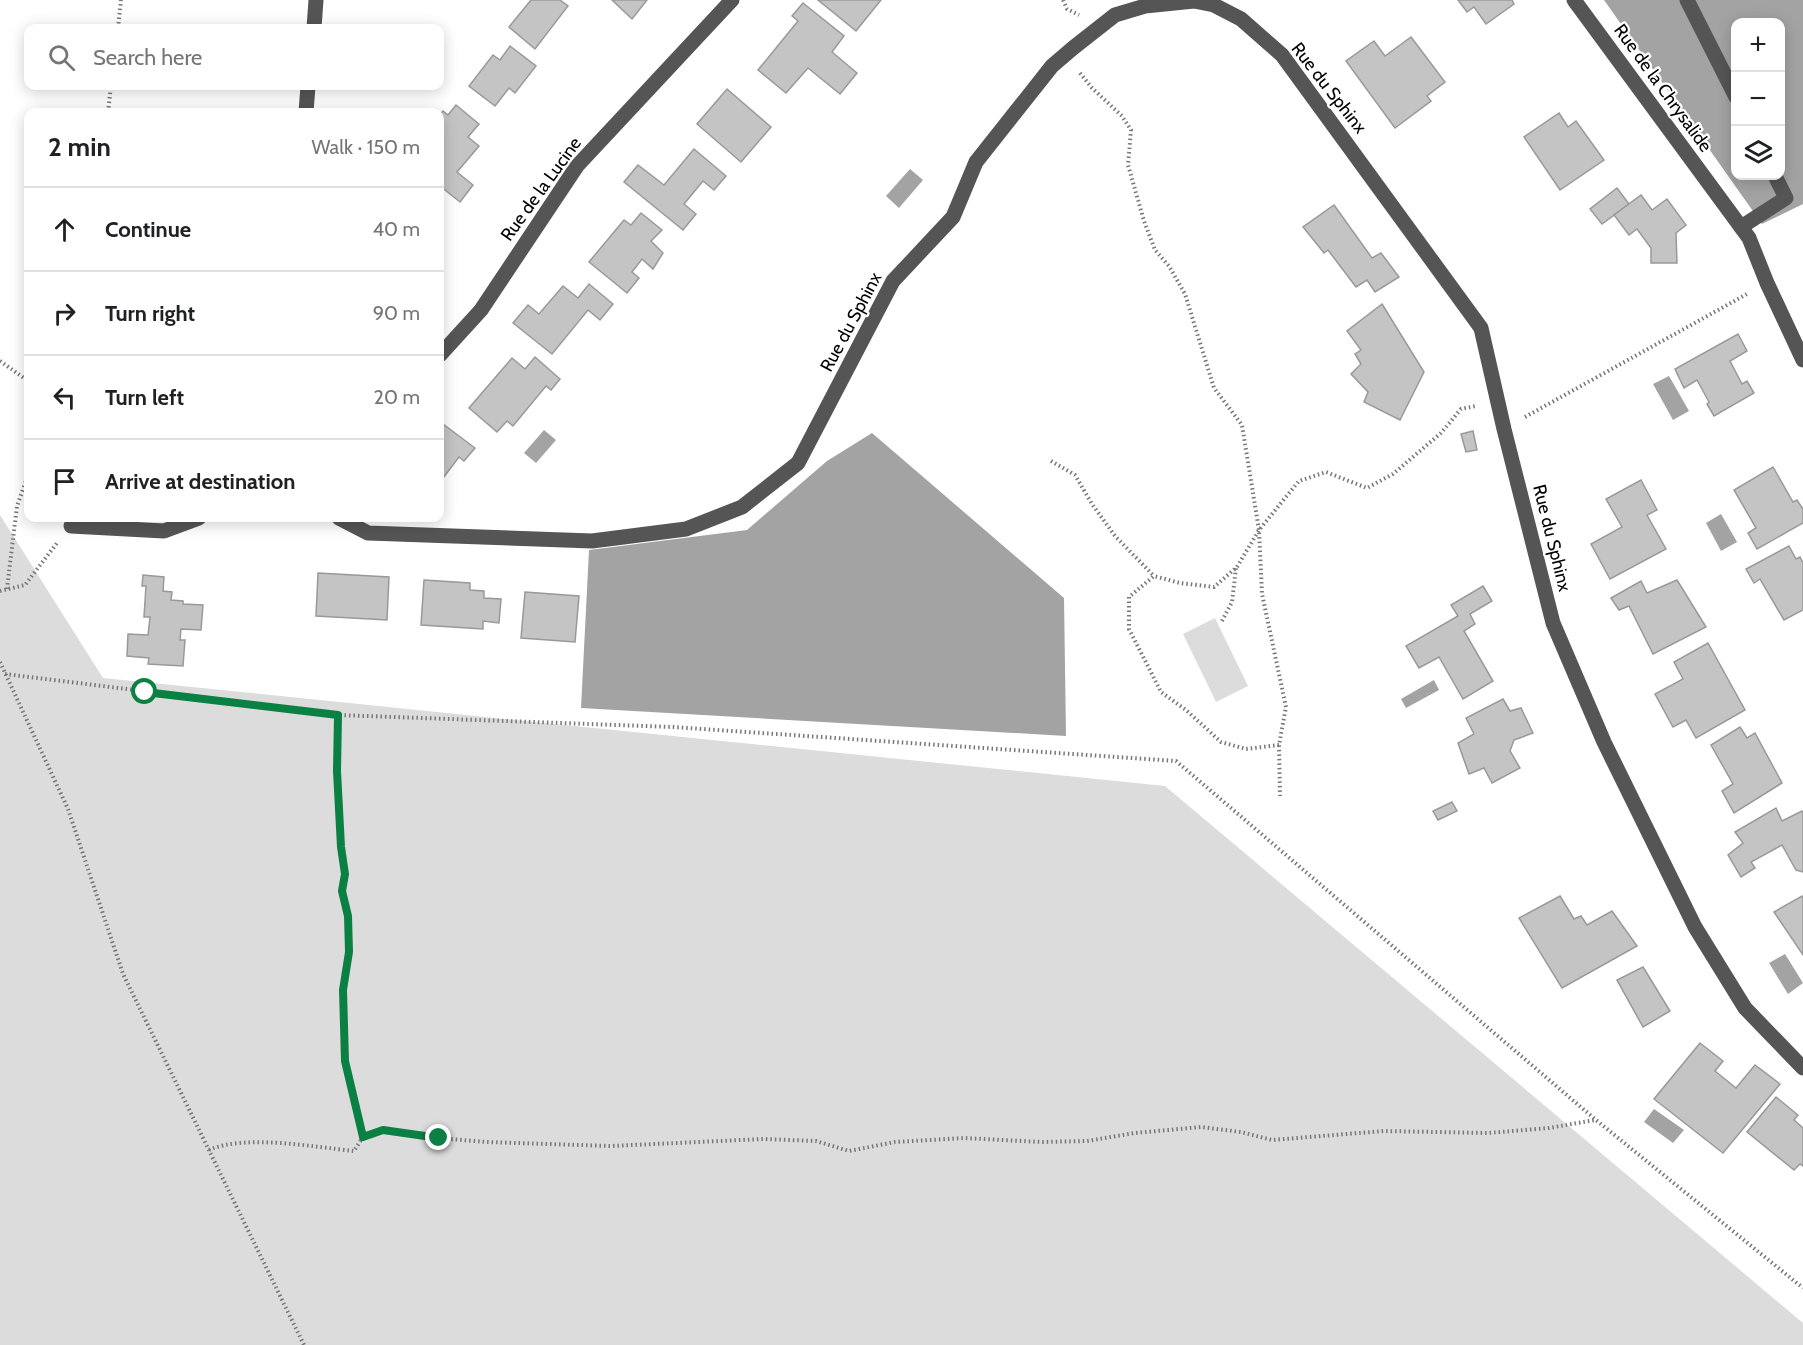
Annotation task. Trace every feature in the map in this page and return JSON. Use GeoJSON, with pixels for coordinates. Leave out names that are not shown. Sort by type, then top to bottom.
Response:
{"type":"FeatureCollection","features":[{"type":"Feature","properties":{"kind":"street"},"geometry":{"type":"LineString","coordinates":[[314,24],[316,0]]}},
{"type":"Feature","properties":{"kind":"street","name":"Rue de la Lucine"},"geometry":{"type":"LineString","coordinates":[[444,351],[481,310],[577,165],[732,0]]}},
{"type":"Feature","properties":{"kind":"street","name":"Rue de la Chrysalide"},"geometry":{"type":"LineString","coordinates":[[1574,0],[1749,238],[1803,360]]}},
{"type":"Feature","properties":{"kind":"street"},"geometry":{"type":"LineString","coordinates":[[1687,0],[1731,87]]}},
{"type":"Feature","properties":{"kind":"street","name":"Rue du Sphinx"},"geometry":{"type":"LineString","coordinates":[[347,522],[369,533],[592,541],[686,529],[742,507],[798,463],[893,281],[953,216],[976,162],[1052,66],[1115,15],[1145,6],[1194,1],[1214,5],[1241,19],[1282,55],[1481,328],[1553,623],[1604,742],[1695,927],[1745,1008],[1803,1068]]}},
{"type":"Feature","properties":{"kind":"street"},"geometry":{"type":"LineString","coordinates":[[306,108],[308,90]]}},
{"type":"Feature","properties":{"kind":"street"},"geometry":{"type":"LineString","coordinates":[[1741,227],[1786,198],[1777,180]]}},
{"type":"Feature","properties":{"kind":"street"},"geometry":{"type":"LineString","coordinates":[[71,526],[164,531],[188,522]]}},
{"type":"Feature","properties":{"kind":"path"},"geometry":{"type":"LineString","coordinates":[[119,24],[122,0]]}},
{"type":"Feature","properties":{"kind":"path"},"geometry":{"type":"LineString","coordinates":[[1063,0],[1067,9],[1082,16]]}},
{"type":"Feature","properties":{"kind":"path"},"geometry":{"type":"LineString","coordinates":[[1076,67],[1092,88],[1122,116],[1131,130],[1128,165],[1144,221],[1155,250],[1169,266],[1185,294],[1214,388],[1242,425],[1259,530],[1262,594],[1286,707],[1279,745],[1280,796]]}},
{"type":"Feature","properties":{"kind":"path"},"geometry":{"type":"LineString","coordinates":[[108,108],[111,90]]}},
{"type":"Feature","properties":{"kind":"path"},"geometry":{"type":"LineString","coordinates":[[1504,429],[1767,283]]}},
{"type":"Feature","properties":{"kind":"path"},"geometry":{"type":"LineString","coordinates":[[0,361],[24,378]]}},
{"type":"Feature","properties":{"kind":"path"},"geometry":{"type":"LineString","coordinates":[[1051,461],[1075,475],[1115,536],[1154,576],[1180,583],[1214,587],[1237,567],[1259,530],[1299,481],[1326,472],[1367,488],[1393,474],[1441,433],[1461,409],[1481,405]]}},
{"type":"Feature","properties":{"kind":"path"},"geometry":{"type":"LineString","coordinates":[[7,589],[17,506],[24,486]]}},
{"type":"Feature","properties":{"kind":"path"},"geometry":{"type":"LineString","coordinates":[[0,591],[26,585],[71,526]]}},
{"type":"Feature","properties":{"kind":"path"},"geometry":{"type":"LineString","coordinates":[[1222,621],[1232,602],[1237,567]]}},
{"type":"Feature","properties":{"kind":"path"},"geometry":{"type":"LineString","coordinates":[[1154,576],[1130,597],[1130,629],[1161,692],[1186,710],[1221,742],[1246,749],[1279,745]]}},
{"type":"Feature","properties":{"kind":"path"},"geometry":{"type":"LineString","coordinates":[[0,662],[68,809],[123,974],[304,1345]]}},
{"type":"Feature","properties":{"kind":"path"},"geometry":{"type":"LineString","coordinates":[[5,674],[338,715],[674,727],[1176,761],[1596,1120],[1803,1288]]}},
{"type":"Feature","properties":{"kind":"path"},"geometry":{"type":"LineString","coordinates":[[338,715],[337,771],[341,847],[345,874],[342,891],[348,916],[349,952],[343,990],[345,1061],[363,1137]]}},
{"type":"Feature","properties":{"kind":"path"},"geometry":{"type":"LineString","coordinates":[[209,1150],[222,1144],[268,1143],[354,1151],[363,1137],[383,1130],[486,1142],[611,1146],[763,1139],[816,1141],[849,1151],[895,1142],[964,1138],[1042,1142],[1087,1141],[1135,1133],[1202,1128],[1241,1132],[1272,1140],[1384,1131],[1488,1133],[1549,1128],[1596,1120]]}},
{"type":"Feature","properties":{"kind":"shaded area"},"geometry":{"type":"Polygon","coordinates":[[[1604,0],[1803,0],[1803,204],[1762,224],[1604,0]]]}},
{"type":"Feature","properties":{"kind":"shaded area"},"geometry":{"type":"Polygon","coordinates":[[[910,169],[923,180],[899,208],[886,196],[910,169]]]}},
{"type":"Feature","properties":{"kind":"shaded area"},"geometry":{"type":"Polygon","coordinates":[[[1669,376],[1689,411],[1673,420],[1653,384],[1669,376]]]}},
{"type":"Feature","properties":{"kind":"shaded area"},"geometry":{"type":"Polygon","coordinates":[[[544,430],[556,440],[536,463],[524,453],[544,430]]]}},
{"type":"Feature","properties":{"kind":"shaded area"},"geometry":{"type":"Polygon","coordinates":[[[872,433],[1064,598],[1066,736],[581,708],[589,550],[747,530],[827,461],[872,433]]]}},
{"type":"Feature","properties":{"kind":"shaded area"},"geometry":{"type":"Polygon","coordinates":[[[1721,514],[1737,542],[1721,551],[1706,523],[1721,514]]]}},
{"type":"Feature","properties":{"kind":"shaded area"},"geometry":{"type":"Polygon","coordinates":[[[0,515],[103,678],[1165,786],[1803,1323],[1803,1345],[0,1345],[0,515]]]}},
{"type":"Feature","properties":{"kind":"shaded area"},"geometry":{"type":"Polygon","coordinates":[[[1215,618],[1248,686],[1216,702],[1183,634],[1215,618]]]}},
{"type":"Feature","properties":{"kind":"shaded area"},"geometry":{"type":"Polygon","coordinates":[[[1434,680],[1439,690],[1406,708],[1401,699],[1434,680]]]}},
{"type":"Feature","properties":{"kind":"shaded area"},"geometry":{"type":"Polygon","coordinates":[[[1785,954],[1803,983],[1788,994],[1769,963],[1785,954]]]}},
{"type":"Feature","properties":{"kind":"shaded area"},"geometry":{"type":"Polygon","coordinates":[[[1654,1109],[1684,1130],[1673,1143],[1644,1122],[1654,1109]]]}},
{"type":"Feature","properties":{"kind":"building"},"geometry":{"type":"Polygon","coordinates":[[[531,0],[560,0],[568,6],[535,49],[509,27],[531,0]]]}},
{"type":"Feature","properties":{"kind":"building"},"geometry":{"type":"Polygon","coordinates":[[[612,0],[647,0],[632,19],[612,0]]]}},
{"type":"Feature","properties":{"kind":"building"},"geometry":{"type":"Polygon","coordinates":[[[818,0],[881,0],[856,31],[818,0]]]}},
{"type":"Feature","properties":{"kind":"building"},"geometry":{"type":"Polygon","coordinates":[[[1458,0],[1512,0],[1514,4],[1486,24],[1474,7],[1467,12],[1458,0]]]}},
{"type":"Feature","properties":{"kind":"building"},"geometry":{"type":"Polygon","coordinates":[[[803,3],[844,36],[832,52],[857,73],[840,94],[808,68],[786,93],[758,70],[798,21],[792,16],[803,3]]]}},
{"type":"Feature","properties":{"kind":"building"},"geometry":{"type":"Polygon","coordinates":[[[1411,37],[1445,82],[1427,96],[1431,101],[1395,128],[1346,61],[1374,41],[1385,56],[1411,37]]]}},
{"type":"Feature","properties":{"kind":"building"},"geometry":{"type":"Polygon","coordinates":[[[510,46],[536,66],[515,93],[509,88],[495,106],[469,86],[493,55],[500,60],[510,46]]]}},
{"type":"Feature","properties":{"kind":"building"},"geometry":{"type":"Polygon","coordinates":[[[727,89],[771,127],[741,162],[697,124],[727,89]]]}},
{"type":"Feature","properties":{"kind":"building"},"geometry":{"type":"Polygon","coordinates":[[[456,105],[479,124],[468,137],[479,146],[457,172],[473,185],[460,202],[444,189],[444,112],[448,115],[456,105]]]}},
{"type":"Feature","properties":{"kind":"building"},"geometry":{"type":"Polygon","coordinates":[[[1559,113],[1568,127],[1576,121],[1604,160],[1560,190],[1524,137],[1559,113]]]}},
{"type":"Feature","properties":{"kind":"building"},"geometry":{"type":"Polygon","coordinates":[[[694,149],[726,176],[714,190],[703,181],[684,204],[696,214],[683,230],[624,182],[638,165],[664,185],[694,149]]]}},
{"type":"Feature","properties":{"kind":"building"},"geometry":{"type":"Polygon","coordinates":[[[1617,188],[1629,204],[1602,224],[1590,209],[1617,188]]]}},
{"type":"Feature","properties":{"kind":"building"},"geometry":{"type":"Polygon","coordinates":[[[1641,195],[1652,210],[1667,199],[1686,225],[1676,233],[1677,263],[1651,263],[1651,248],[1637,229],[1629,235],[1614,215],[1641,195]]]}},
{"type":"Feature","properties":{"kind":"building"},"geometry":{"type":"Polygon","coordinates":[[[1334,205],[1372,258],[1381,253],[1399,277],[1375,292],[1367,280],[1356,287],[1328,250],[1324,253],[1303,227],[1334,205]]]}},
{"type":"Feature","properties":{"kind":"building"},"geometry":{"type":"Polygon","coordinates":[[[641,213],[662,230],[651,241],[663,253],[653,269],[642,259],[632,272],[639,278],[627,293],[589,262],[624,220],[631,225],[641,213]]]}},
{"type":"Feature","properties":{"kind":"building"},"geometry":{"type":"Polygon","coordinates":[[[589,284],[613,304],[600,320],[588,310],[552,354],[513,323],[528,305],[539,314],[563,286],[578,298],[589,284]]]}},
{"type":"Feature","properties":{"kind":"building"},"geometry":{"type":"Polygon","coordinates":[[[1382,304],[1424,372],[1400,420],[1364,402],[1368,392],[1351,374],[1361,364],[1355,354],[1361,350],[1347,331],[1382,304]]]}},
{"type":"Feature","properties":{"kind":"building"},"geometry":{"type":"Polygon","coordinates":[[[1738,334],[1747,351],[1730,361],[1742,384],[1747,381],[1754,393],[1714,416],[1697,380],[1684,388],[1675,369],[1738,334]]]}},
{"type":"Feature","properties":{"kind":"building"},"geometry":{"type":"Polygon","coordinates":[[[535,357],[560,379],[551,390],[546,386],[513,426],[507,421],[497,432],[469,408],[512,358],[525,369],[535,357]]]}},
{"type":"Feature","properties":{"kind":"building"},"geometry":{"type":"Polygon","coordinates":[[[444,425],[475,448],[464,461],[459,457],[444,477],[444,425]]]}},
{"type":"Feature","properties":{"kind":"building"},"geometry":{"type":"Polygon","coordinates":[[[1473,431],[1477,450],[1466,452],[1461,434],[1473,431]]]}},
{"type":"Feature","properties":{"kind":"building"},"geometry":{"type":"Polygon","coordinates":[[[1773,467],[1793,502],[1797,500],[1803,509],[1803,523],[1757,549],[1748,533],[1756,528],[1734,490],[1773,467]]]}},
{"type":"Feature","properties":{"kind":"building"},"geometry":{"type":"Polygon","coordinates":[[[1641,480],[1657,510],[1647,515],[1666,549],[1610,579],[1591,544],[1622,527],[1606,499],[1641,480]]]}},
{"type":"Feature","properties":{"kind":"building"},"geometry":{"type":"Polygon","coordinates":[[[1789,546],[1796,559],[1800,557],[1803,563],[1803,610],[1784,620],[1760,579],[1754,583],[1746,569],[1789,546]]]}},
{"type":"Feature","properties":{"kind":"building"},"geometry":{"type":"Polygon","coordinates":[[[318,573],[389,577],[387,620],[316,616],[318,573]]]}},
{"type":"Feature","properties":{"kind":"building"},"geometry":{"type":"Polygon","coordinates":[[[143,575],[164,577],[163,591],[172,592],[171,600],[183,601],[183,604],[203,605],[201,630],[181,629],[180,640],[185,640],[183,666],[148,664],[149,658],[127,656],[128,634],[148,635],[150,617],[144,617],[146,586],[142,586],[143,575]]]}},
{"type":"Feature","properties":{"kind":"building"},"geometry":{"type":"Polygon","coordinates":[[[424,580],[470,583],[470,590],[484,591],[484,598],[501,599],[499,623],[483,621],[483,629],[421,625],[424,580]]]}},
{"type":"Feature","properties":{"kind":"building"},"geometry":{"type":"Polygon","coordinates":[[[1677,580],[1706,627],[1653,654],[1629,606],[1619,610],[1611,598],[1641,581],[1647,593],[1677,580]]]}},
{"type":"Feature","properties":{"kind":"building"},"geometry":{"type":"Polygon","coordinates":[[[1483,586],[1492,601],[1470,614],[1475,624],[1464,631],[1493,681],[1463,699],[1439,657],[1419,668],[1406,646],[1458,616],[1451,605],[1483,586]]]}},
{"type":"Feature","properties":{"kind":"building"},"geometry":{"type":"Polygon","coordinates":[[[525,592],[579,596],[575,642],[521,638],[525,592]]]}},
{"type":"Feature","properties":{"kind":"building"},"geometry":{"type":"Polygon","coordinates":[[[1708,643],[1745,710],[1696,738],[1686,720],[1673,727],[1655,694],[1683,679],[1674,662],[1708,643]]]}},
{"type":"Feature","properties":{"kind":"building"},"geometry":{"type":"Polygon","coordinates":[[[1503,699],[1510,711],[1521,708],[1533,733],[1514,740],[1510,751],[1520,768],[1492,783],[1484,768],[1469,774],[1458,743],[1474,734],[1466,718],[1503,699]]]}},
{"type":"Feature","properties":{"kind":"building"},"geometry":{"type":"Polygon","coordinates":[[[1740,727],[1747,738],[1755,733],[1782,783],[1734,813],[1722,791],[1733,784],[1711,745],[1740,727]]]}},
{"type":"Feature","properties":{"kind":"building"},"geometry":{"type":"Polygon","coordinates":[[[1452,802],[1457,811],[1438,820],[1433,811],[1452,802]]]}},
{"type":"Feature","properties":{"kind":"building"},"geometry":{"type":"Polygon","coordinates":[[[1776,808],[1782,821],[1802,811],[1803,813],[1803,872],[1796,870],[1782,845],[1751,862],[1755,868],[1741,877],[1728,855],[1743,843],[1735,832],[1776,808]]]}},
{"type":"Feature","properties":{"kind":"building"},"geometry":{"type":"Polygon","coordinates":[[[1560,896],[1574,919],[1581,916],[1587,925],[1612,911],[1637,946],[1562,988],[1519,918],[1560,896]]]}},
{"type":"Feature","properties":{"kind":"building"},"geometry":{"type":"Polygon","coordinates":[[[1802,896],[1803,899],[1803,955],[1774,912],[1802,896]]]}},
{"type":"Feature","properties":{"kind":"building"},"geometry":{"type":"Polygon","coordinates":[[[1643,967],[1670,1011],[1643,1027],[1617,980],[1643,967]]]}},
{"type":"Feature","properties":{"kind":"building"},"geometry":{"type":"Polygon","coordinates":[[[1700,1043],[1723,1061],[1715,1071],[1736,1088],[1755,1065],[1780,1084],[1723,1153],[1654,1099],[1700,1043]]]}},
{"type":"Feature","properties":{"kind":"building"},"geometry":{"type":"Polygon","coordinates":[[[1776,1097],[1798,1115],[1794,1120],[1803,1128],[1803,1166],[1800,1164],[1794,1170],[1747,1132],[1776,1097]]]}},
{"type":"Feature","properties":{"kind":"route"},"geometry":{"type":"LineString","coordinates":[[145,692],[338,715],[337,771],[341,847],[345,874],[342,891],[348,916],[349,952],[343,990],[345,1061],[363,1137],[383,1130],[439,1138]]}}]}
